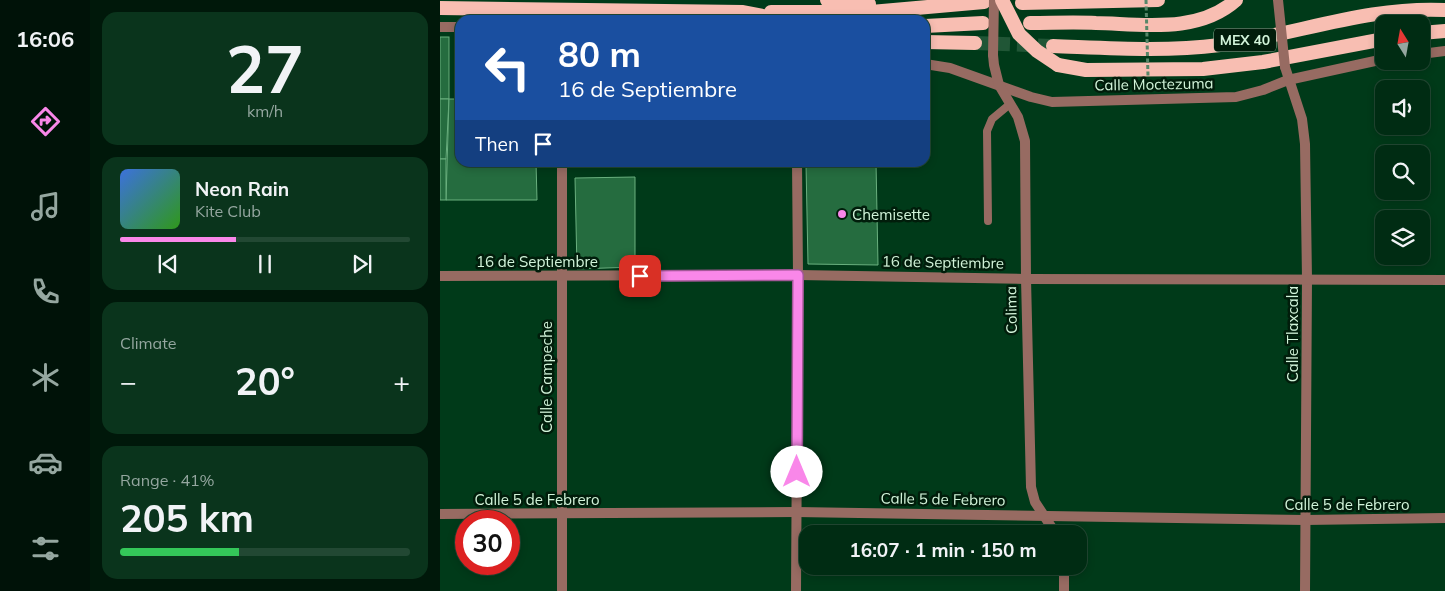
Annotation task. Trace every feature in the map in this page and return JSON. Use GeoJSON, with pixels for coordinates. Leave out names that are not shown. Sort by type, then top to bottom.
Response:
{"type":"FeatureCollection","features":[{"type":"Feature","properties":{"kind":"highway"},"geometry":{"type":"LineString","coordinates":[[827,0],[919,8]]}},
{"type":"Feature","properties":{"kind":"highway"},"geometry":{"type":"LineString","coordinates":[[1002,0],[1019,34],[1037,51],[1058,65],[1094,70],[1203,69],[1263,62],[1375,41]]}},
{"type":"Feature","properties":{"kind":"highway"},"geometry":{"type":"LineString","coordinates":[[1022,3],[1158,0]]}},
{"type":"Feature","properties":{"kind":"highway"},"geometry":{"type":"LineString","coordinates":[[1030,23],[1079,22],[1158,25],[1183,23],[1218,14],[1236,0]]}},
{"type":"Feature","properties":{"kind":"highway"},"geometry":{"type":"LineString","coordinates":[[440,8],[871,12],[989,1]]}},
{"type":"Feature","properties":{"kind":"highway","name":"MEX 40"},"geometry":{"type":"LineString","coordinates":[[1053,46],[1168,48],[1220,44],[1373,14],[1445,10]]}},
{"type":"Feature","properties":{"kind":"highway"},"geometry":{"type":"LineString","coordinates":[[743,12],[758,15]]}},
{"type":"Feature","properties":{"kind":"highway"},"geometry":{"type":"LineString","coordinates":[[930,26],[983,23]]}},
{"type":"Feature","properties":{"kind":"highway"},"geometry":{"type":"LineString","coordinates":[[1430,32],[1445,31]]}},
{"type":"Feature","properties":{"kind":"highway"},"geometry":{"type":"LineString","coordinates":[[930,42],[975,43]]}},
{"type":"Feature","properties":{"kind":"street","name":"Calle Tlaxcala"},"geometry":{"type":"LineString","coordinates":[[1278,0],[1285,67],[1302,119],[1305,144],[1307,278],[1305,591]]}},
{"type":"Feature","properties":{"kind":"street","name":"Colima"},"geometry":{"type":"LineString","coordinates":[[989,1],[994,65],[999,85],[1018,117],[1023,128],[1025,141],[1031,487],[1035,502],[1049,525]]}},
{"type":"Feature","properties":{"kind":"street"},"geometry":{"type":"LineString","coordinates":[[440,27],[455,27]]}},
{"type":"Feature","properties":{"kind":"street"},"geometry":{"type":"LineString","coordinates":[[1430,53],[1445,52]]}},
{"type":"Feature","properties":{"kind":"street","name":"Calle Moctezuma"},"geometry":{"type":"LineString","coordinates":[[930,65],[950,68],[1031,98],[1052,102],[1236,97],[1263,90],[1288,80],[1375,61]]}},
{"type":"Feature","properties":{"kind":"street","name":"Calle Campeche"},"geometry":{"type":"LineString","coordinates":[[562,167],[562,591]]}},
{"type":"Feature","properties":{"kind":"street"},"geometry":{"type":"LineString","coordinates":[[796,167],[798,275],[796,591]]}},
{"type":"Feature","properties":{"kind":"street","name":"16 de Septiembre"},"geometry":{"type":"LineString","coordinates":[[440,276],[798,275],[1026,279],[1307,278],[1445,280]]}},
{"type":"Feature","properties":{"kind":"street","name":"Calle 5 de Febrero"},"geometry":{"type":"LineString","coordinates":[[440,514],[796,512],[1305,520],[1445,518]]}},
{"type":"Feature","properties":{"kind":"street"},"geometry":{"type":"LineString","coordinates":[[1064,575],[1064,591]]}},
{"type":"Feature","properties":{"kind":"lane"},"geometry":{"type":"LineString","coordinates":[[988,221],[987,131],[992,120],[1010,104]]}},
{"type":"Feature","properties":{"kind":"path"},"geometry":{"type":"LineString","coordinates":[[1146,0],[1148,76]]}},
{"type":"Feature","properties":{"kind":"building"},"geometry":{"type":"Polygon","coordinates":[[[440,37],[449,37],[449,99],[440,99],[440,37]]]}},
{"type":"Feature","properties":{"kind":"building"},"geometry":{"type":"Polygon","coordinates":[[[440,99],[449,99],[446,159],[440,159],[440,99]]]}},
{"type":"Feature","properties":{"kind":"building"},"geometry":{"type":"Polygon","coordinates":[[[449,99],[455,99],[455,167],[536,167],[537,200],[446,200],[449,99]]]}},
{"type":"Feature","properties":{"kind":"building"},"geometry":{"type":"Polygon","coordinates":[[[440,159],[446,159],[446,200],[440,200],[440,159]]]}},
{"type":"Feature","properties":{"kind":"building","name":"Chemisette"},"geometry":{"type":"Polygon","coordinates":[[[806,167],[876,167],[878,265],[808,264],[806,167]]]}},
{"type":"Feature","properties":{"kind":"building"},"geometry":{"type":"Polygon","coordinates":[[[635,177],[635,267],[577,269],[575,178],[635,177]]]}},
{"type":"Feature","properties":{"kind":"tunnel"},"geometry":{"type":"LineString","coordinates":[[975,43],[1053,46]]}},
{"type":"Feature","properties":{"kind":"place","name":"Chemisette"},"geometry":{"type":"Point","coordinates":[842,214]}},
{"type":"Feature","properties":{"kind":"route"},"geometry":{"type":"LineString","coordinates":[[640,276],[798,275],[797,472]]}}]}
